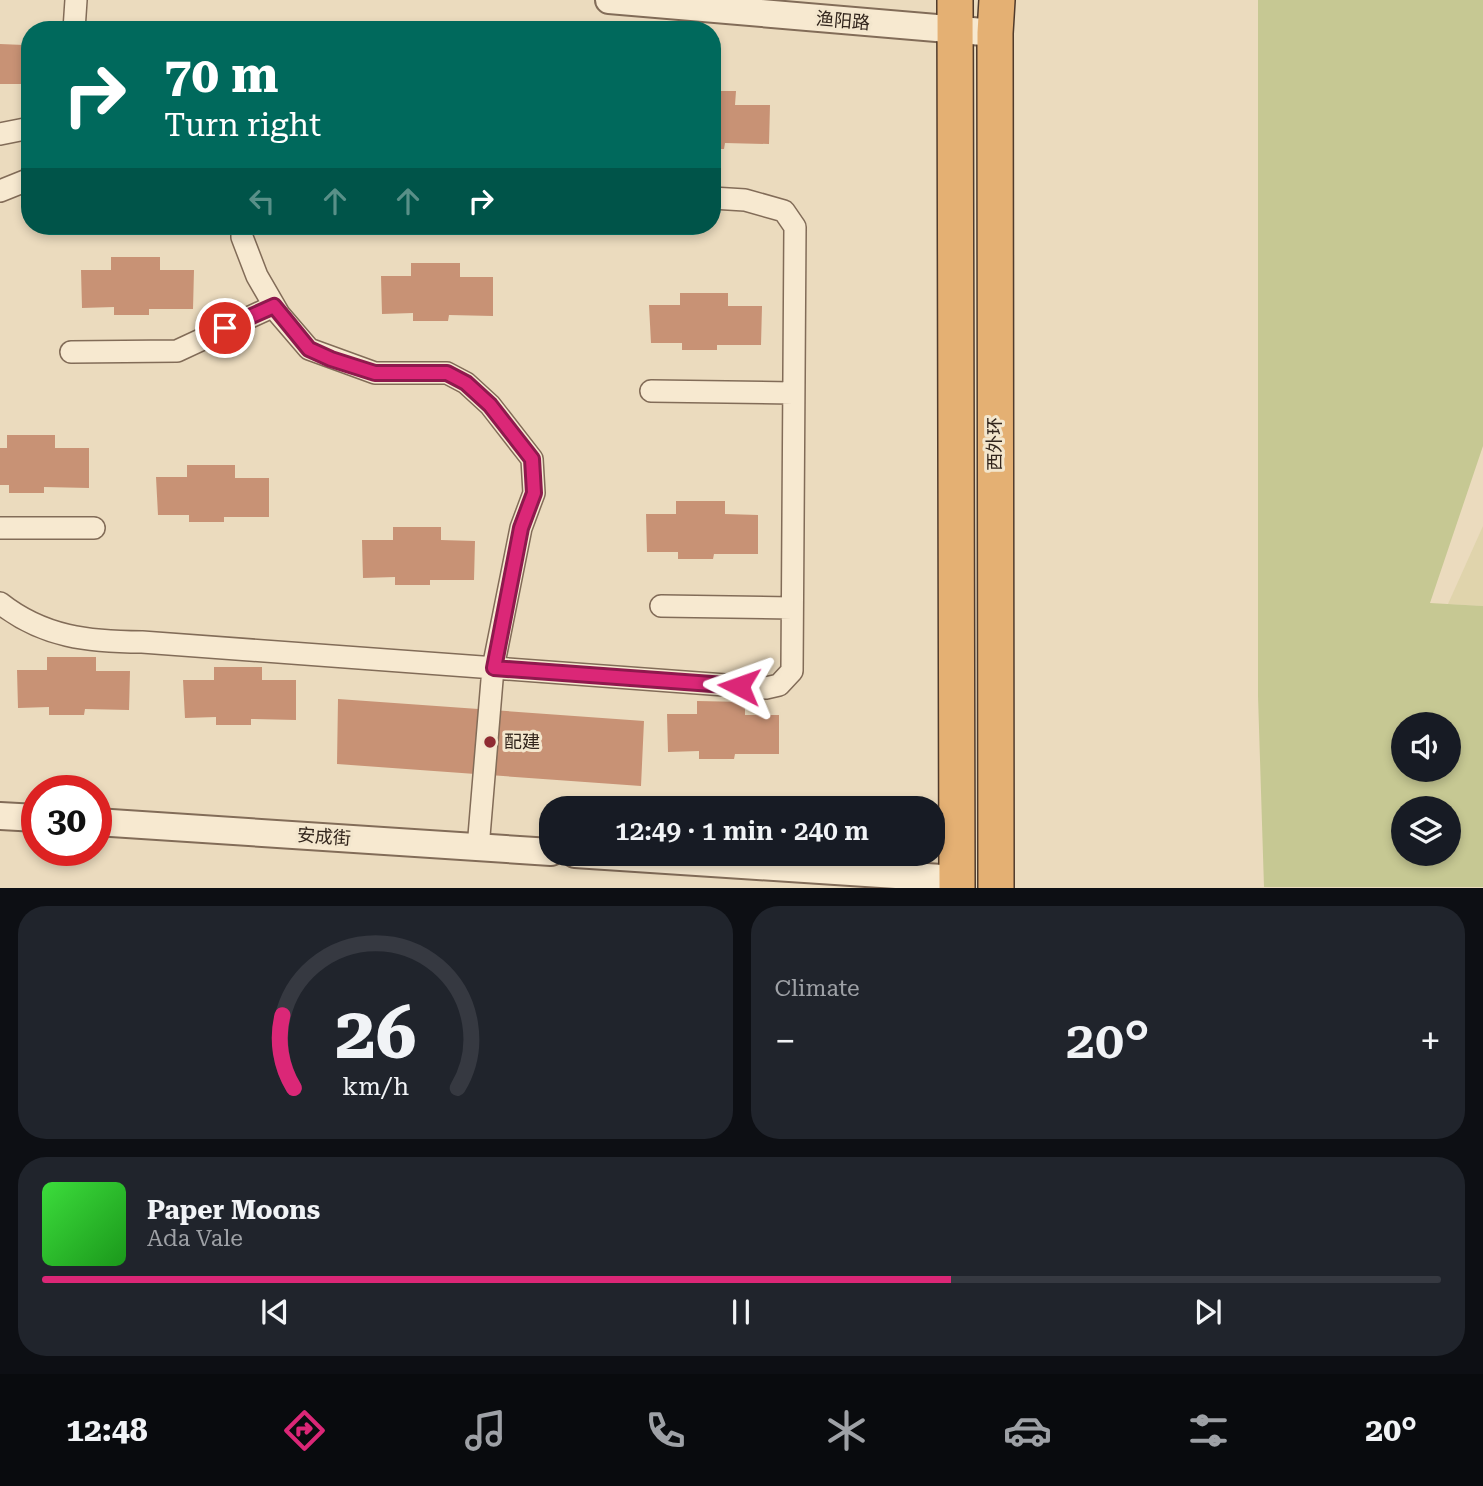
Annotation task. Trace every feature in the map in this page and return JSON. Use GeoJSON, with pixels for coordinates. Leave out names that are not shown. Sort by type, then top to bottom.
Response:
{"type":"FeatureCollection","features":[{"type":"Feature","properties":{"kind":"highway"},"geometry":{"type":"LineString","coordinates":[[955,15],[957,883]]}},
{"type":"Feature","properties":{"kind":"highway","name":"西外环"},"geometry":{"type":"LineString","coordinates":[[996,17],[996,887]]}},
{"type":"Feature","properties":{"kind":"street"},"geometry":{"type":"LineString","coordinates":[[75,21],[76,0]]}},
{"type":"Feature","properties":{"kind":"street","name":"渔阳路"},"geometry":{"type":"LineString","coordinates":[[609,0],[996,17]]}},
{"type":"Feature","properties":{"kind":"street"},"geometry":{"type":"LineString","coordinates":[[0,134],[21,130]]}},
{"type":"Feature","properties":{"kind":"street"},"geometry":{"type":"LineString","coordinates":[[0,191],[21,182]]}},
{"type":"Feature","properties":{"kind":"street"},"geometry":{"type":"LineString","coordinates":[[0,603],[14,614],[46,631],[103,642],[142,642],[766,688],[779,685],[792,671],[794,228],[784,211],[745,200],[721,199]]}},
{"type":"Feature","properties":{"kind":"street"},"geometry":{"type":"LineString","coordinates":[[242,235],[257,276],[274,306],[309,349],[375,373],[447,373],[466,383],[490,405],[532,459],[534,493],[521,528],[494,668],[478,848]]}},
{"type":"Feature","properties":{"kind":"street"},"geometry":{"type":"LineString","coordinates":[[71,352],[177,351],[274,306]]}},
{"type":"Feature","properties":{"kind":"street"},"geometry":{"type":"LineString","coordinates":[[652,391],[793,393]]}},
{"type":"Feature","properties":{"kind":"street"},"geometry":{"type":"LineString","coordinates":[[0,528],[94,528]]}},
{"type":"Feature","properties":{"kind":"street"},"geometry":{"type":"LineString","coordinates":[[661,606],[792,608]]}},
{"type":"Feature","properties":{"kind":"street"},"geometry":{"type":"LineString","coordinates":[[0,816],[21,817]]}},
{"type":"Feature","properties":{"kind":"street","name":"安成街"},"geometry":{"type":"LineString","coordinates":[[112,823],[539,851]]}},
{"type":"Feature","properties":{"kind":"street"},"geometry":{"type":"LineString","coordinates":[[733,866],[957,883]]}},
{"type":"Feature","properties":{"kind":"shaded area"},"geometry":{"type":"Polygon","coordinates":[[[1483,526],[1483,606],[1448,604],[1483,526]]]}},
{"type":"Feature","properties":{"kind":"green space"},"geometry":{"type":"Polygon","coordinates":[[[1258,0],[1483,0],[1483,446],[1430,603],[1483,606],[1483,887],[1264,887],[1258,696],[1258,0]]]}},
{"type":"Feature","properties":{"kind":"building"},"geometry":{"type":"Polygon","coordinates":[[[0,44],[21,45],[21,84],[0,84],[0,44]]]}},
{"type":"Feature","properties":{"kind":"building"},"geometry":{"type":"Polygon","coordinates":[[[721,91],[736,91],[735,105],[770,105],[769,144],[725,143],[724,149],[721,149],[721,91]]]}},
{"type":"Feature","properties":{"kind":"building"},"geometry":{"type":"Polygon","coordinates":[[[111,257],[160,257],[160,270],[194,270],[193,309],[149,309],[149,315],[114,315],[114,307],[82,308],[81,270],[111,270],[111,257]]]}},
{"type":"Feature","properties":{"kind":"building"},"geometry":{"type":"Polygon","coordinates":[[[411,263],[460,263],[460,277],[493,277],[493,316],[449,315],[448,321],[413,321],[413,313],[382,314],[381,276],[411,276],[411,263]]]}},
{"type":"Feature","properties":{"kind":"building"},"geometry":{"type":"Polygon","coordinates":[[[680,293],[728,293],[728,306],[762,306],[761,345],[717,345],[717,350],[682,350],[682,343],[651,343],[649,305],[680,305],[680,293]]]}},
{"type":"Feature","properties":{"kind":"building"},"geometry":{"type":"Polygon","coordinates":[[[7,435],[55,435],[55,448],[89,448],[89,488],[44,487],[44,493],[9,493],[9,485],[0,485],[0,448],[7,448],[7,435]]]}},
{"type":"Feature","properties":{"kind":"building"},"geometry":{"type":"Polygon","coordinates":[[[187,465],[235,465],[235,478],[269,478],[269,517],[224,517],[224,522],[189,522],[189,515],[158,515],[156,477],[187,477],[187,465]]]}},
{"type":"Feature","properties":{"kind":"building"},"geometry":{"type":"Polygon","coordinates":[[[676,501],[725,501],[725,514],[758,515],[758,554],[714,554],[713,559],[678,559],[678,552],[647,552],[646,514],[676,514],[676,501]]]}},
{"type":"Feature","properties":{"kind":"building"},"geometry":{"type":"Polygon","coordinates":[[[393,527],[441,527],[441,540],[475,541],[474,580],[430,580],[430,585],[395,585],[395,577],[363,578],[362,540],[393,540],[393,527]]]}},
{"type":"Feature","properties":{"kind":"building"},"geometry":{"type":"Polygon","coordinates":[[[47,657],[96,657],[96,671],[130,671],[129,710],[85,709],[84,715],[49,715],[49,707],[18,708],[17,670],[47,670],[47,657]]]}},
{"type":"Feature","properties":{"kind":"building"},"geometry":{"type":"Polygon","coordinates":[[[214,667],[262,667],[262,680],[296,680],[296,720],[251,719],[251,725],[216,725],[216,717],[185,718],[183,680],[214,680],[214,667]]]}},
{"type":"Feature","properties":{"kind":"building","name":"配建"},"geometry":{"type":"Polygon","coordinates":[[[338,699],[644,721],[641,786],[337,764],[338,699]]]}},
{"type":"Feature","properties":{"kind":"building"},"geometry":{"type":"Polygon","coordinates":[[[697,701],[745,702],[745,715],[779,715],[779,754],[735,754],[734,759],[699,759],[699,751],[668,752],[667,714],[697,714],[697,701]]]}},
{"type":"Feature","properties":{"kind":"place","name":"配建"},"geometry":{"type":"Point","coordinates":[490,742]}},
{"type":"Feature","properties":{"kind":"route"},"geometry":{"type":"LineString","coordinates":[[225,328],[274,306],[309,349],[375,373],[447,373],[466,383],[490,405],[532,459],[534,493],[521,528],[494,668],[739,686]]}}]}
